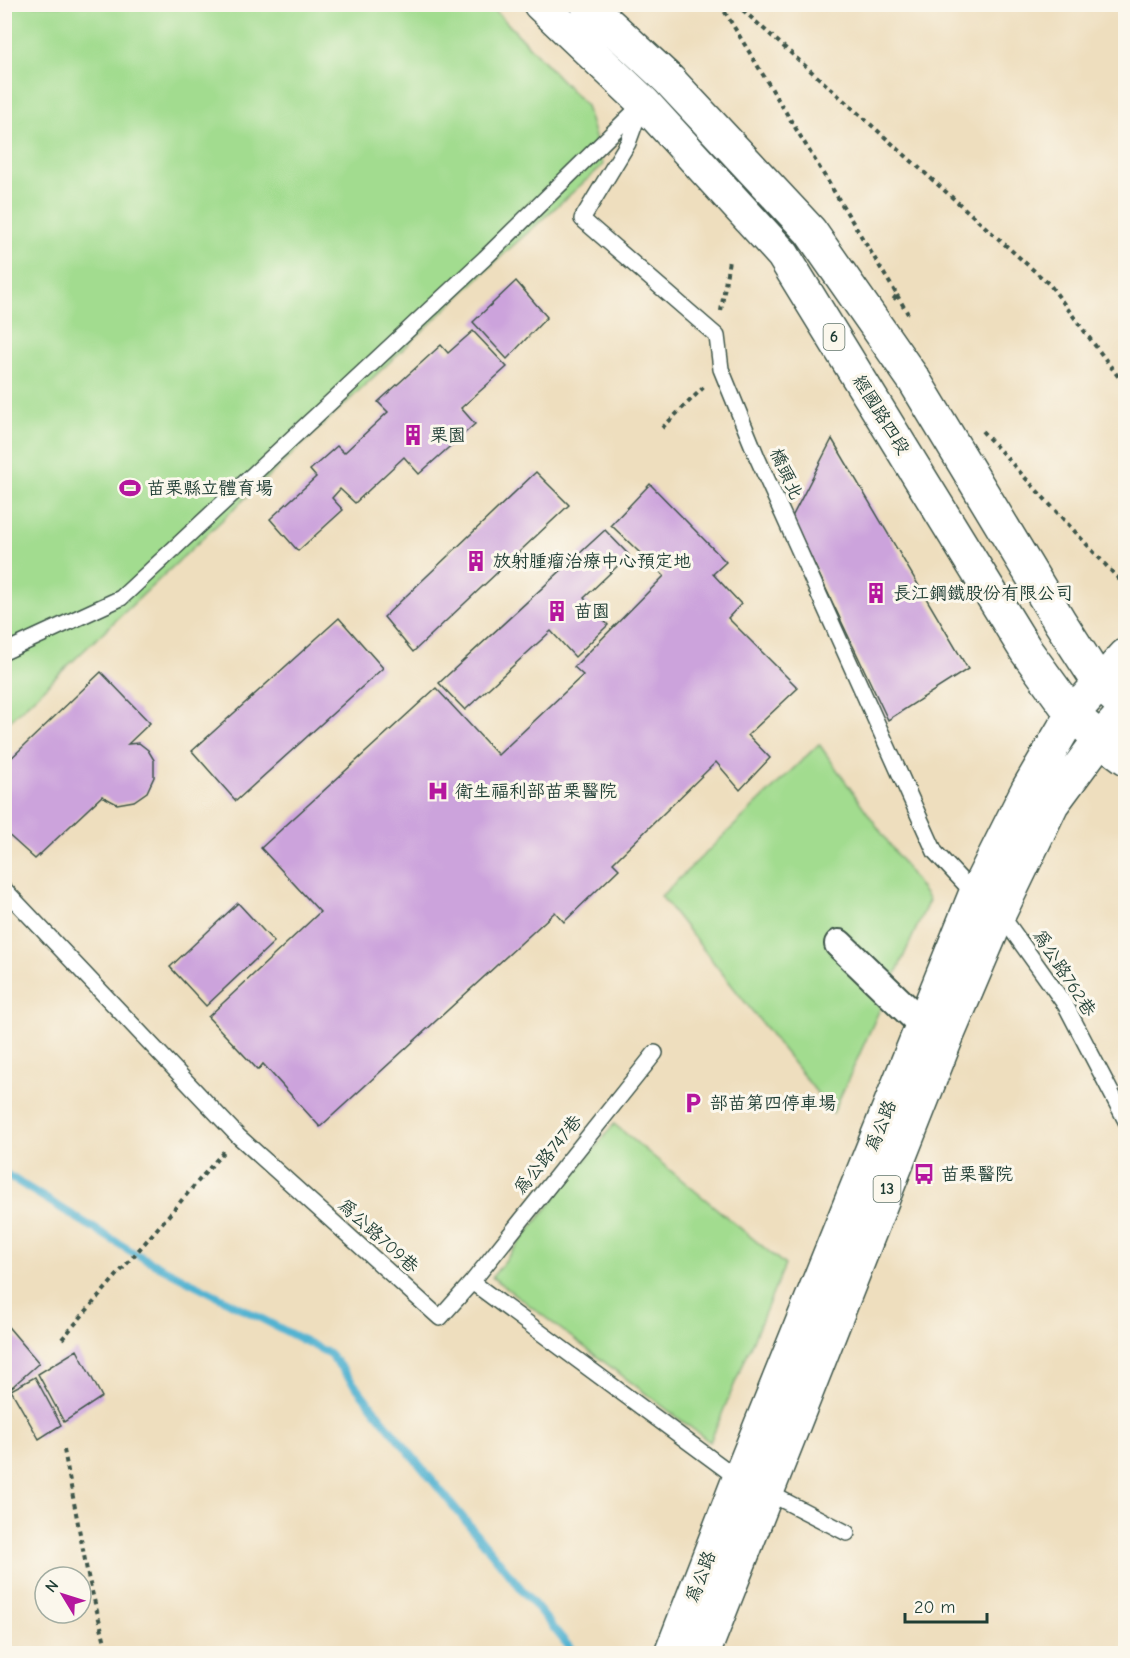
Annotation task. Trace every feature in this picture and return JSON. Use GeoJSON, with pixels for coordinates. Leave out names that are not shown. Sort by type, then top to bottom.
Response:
{"type":"FeatureCollection","features":[{"type":"Feature","properties":{"kind":"main road","name":"經國路四段"},"geometry":{"type":"LineString","coordinates":[[540,4],[643,102],[783,255],[1027,652],[1072,714],[1113,748]]}},
{"type":"Feature","properties":{"kind":"main road","name":"6"},"geometry":{"type":"LineString","coordinates":[[587,4],[669,81],[810,231],[914,380],[1100,684],[1125,708]]}},
{"type":"Feature","properties":{"kind":"main road"},"geometry":{"type":"LineString","coordinates":[[643,102],[669,81]]}},
{"type":"Feature","properties":{"kind":"main road","name":"13"},"geometry":{"type":"LineString","coordinates":[[1100,684],[1125,656]]}},
{"type":"Feature","properties":{"kind":"main road","name":"為公路"},"geometry":{"type":"LineString","coordinates":[[670,1653],[753,1486],[987,904],[1028,789],[1072,714],[1100,684]]}},
{"type":"Feature","properties":{"kind":"main road","name":"為公路"},"geometry":{"type":"LineString","coordinates":[[987,904],[1052,804],[1113,748],[1125,708]]}},
{"type":"Feature","properties":{"kind":"main road","name":"為公路"},"geometry":{"type":"LineString","coordinates":[[703,1653],[753,1486]]}},
{"type":"Feature","properties":{"kind":"street"},"geometry":{"type":"LineString","coordinates":[[839,944],[935,1029]]}},
{"type":"Feature","properties":{"kind":"lane"},"geometry":{"type":"LineString","coordinates":[[643,102],[628,143],[582,219],[717,336]]}},
{"type":"Feature","properties":{"kind":"lane"},"geometry":{"type":"LineString","coordinates":[[4,652],[121,598],[485,258],[643,102]]}},
{"type":"Feature","properties":{"kind":"lane","name":"橋頭北"},"geometry":{"type":"LineString","coordinates":[[717,336],[721,369],[757,457],[935,852],[987,904]]}},
{"type":"Feature","properties":{"kind":"lane","name":"為公路709巷"},"geometry":{"type":"LineString","coordinates":[[4,889],[238,1136],[441,1318],[472,1282]]}},
{"type":"Feature","properties":{"kind":"lane","name":"為公路762巷"},"geometry":{"type":"LineString","coordinates":[[987,904],[1066,1006],[1125,1120]]}},
{"type":"Feature","properties":{"kind":"lane","name":"為公路747巷"},"geometry":{"type":"LineString","coordinates":[[472,1282],[655,1053]]}},
{"type":"Feature","properties":{"kind":"lane"},"geometry":{"type":"LineString","coordinates":[[472,1282],[753,1486],[847,1533]]}},
{"type":"Feature","properties":{"kind":"path"},"geometry":{"type":"LineString","coordinates":[[720,4],[908,315]]}},
{"type":"Feature","properties":{"kind":"path"},"geometry":{"type":"LineString","coordinates":[[736,4],[1050,285],[1125,387]]}},
{"type":"Feature","properties":{"kind":"path"},"geometry":{"type":"LineString","coordinates":[[717,336],[729,260]]}},
{"type":"Feature","properties":{"kind":"path"},"geometry":{"type":"LineString","coordinates":[[875,324],[897,295]]}},
{"type":"Feature","properties":{"kind":"path"},"geometry":{"type":"LineString","coordinates":[[662,428],[721,369]]}},
{"type":"Feature","properties":{"kind":"path"},"geometry":{"type":"LineString","coordinates":[[982,431],[1125,587]]}},
{"type":"Feature","properties":{"kind":"path"},"geometry":{"type":"LineString","coordinates":[[62,1339],[238,1136]]}},
{"type":"Feature","properties":{"kind":"path"},"geometry":{"type":"LineString","coordinates":[[64,1450],[88,1576],[108,1653]]}},
{"type":"Feature","properties":{"kind":"green space","name":"苗栗縣立體育場"},"geometry":{"type":"Polygon","coordinates":[[[5,5],[490,5],[586,106],[603,165],[507,251],[5,725],[5,5]]]}},
{"type":"Feature","properties":{"kind":"green space"},"geometry":{"type":"Polygon","coordinates":[[[819,744],[929,900],[833,1113],[661,896],[819,744]]]}},
{"type":"Feature","properties":{"kind":"green space"},"geometry":{"type":"Polygon","coordinates":[[[614,1124],[785,1265],[710,1442],[492,1277],[614,1124]]]}},
{"type":"Feature","properties":{"kind":"building"},"geometry":{"type":"Polygon","coordinates":[[[516,281],[547,317],[507,359],[473,322],[516,281]]]}},
{"type":"Feature","properties":{"kind":"building","name":"栗園"},"geometry":{"type":"Polygon","coordinates":[[[473,331],[507,367],[461,408],[475,424],[419,474],[404,457],[355,503],[340,489],[332,498],[343,510],[298,551],[270,519],[316,477],[310,470],[337,446],[344,453],[388,412],[378,402],[441,345],[448,353],[473,331]]]}},
{"type":"Feature","properties":{"kind":"building","name":"長江鋼鐵股份有限公司"},"geometry":{"type":"Polygon","coordinates":[[[832,439],[968,669],[888,720],[792,517],[832,439]]]}},
{"type":"Feature","properties":{"kind":"building","name":"放射腫瘤治療中心預定地"},"geometry":{"type":"Polygon","coordinates":[[[536,472],[569,505],[413,652],[384,617],[536,472]]]}},
{"type":"Feature","properties":{"kind":"building"},"geometry":{"type":"Polygon","coordinates":[[[650,484],[726,562],[713,574],[741,604],[728,618],[798,688],[748,735],[770,758],[740,790],[716,762],[613,863],[619,869],[564,922],[555,912],[320,1127],[263,1064],[258,1070],[208,1017],[320,912],[261,848],[436,688],[498,755],[583,675],[574,667],[664,576],[611,525],[650,484]]]}},
{"type":"Feature","properties":{"kind":"building","name":"苗園"},"geometry":{"type":"Polygon","coordinates":[[[605,530],[629,555],[584,598],[608,625],[575,657],[551,631],[465,710],[439,683],[605,530]]]}},
{"type":"Feature","properties":{"kind":"building"},"geometry":{"type":"Polygon","coordinates":[[[339,618],[383,668],[236,801],[192,751],[339,618]]]}},
{"type":"Feature","properties":{"kind":"building"},"geometry":{"type":"Polygon","coordinates":[[[101,672],[150,723],[128,744],[139,743],[148,750],[154,760],[154,777],[147,792],[134,801],[117,804],[102,796],[35,859],[4,831],[4,765],[101,672]]]}},
{"type":"Feature","properties":{"kind":"building"},"geometry":{"type":"Polygon","coordinates":[[[238,903],[274,942],[206,1006],[170,967],[238,903]]]}},
{"type":"Feature","properties":{"kind":"building"},"geometry":{"type":"Polygon","coordinates":[[[4,1322],[39,1363],[12,1387],[4,1378],[4,1322]]]}},
{"type":"Feature","properties":{"kind":"building"},"geometry":{"type":"Polygon","coordinates":[[[77,1350],[102,1397],[64,1422],[38,1374],[77,1350]]]}},
{"type":"Feature","properties":{"kind":"building"},"geometry":{"type":"Polygon","coordinates":[[[35,1377],[61,1425],[39,1439],[11,1390],[35,1377]]]}},
{"type":"Feature","properties":{"kind":"waterway"},"geometry":{"type":"LineString","coordinates":[[4,1173],[134,1253],[330,1354],[575,1654]]}},
{"type":"Feature","properties":{"kind":"place","name":"栗園"},"geometry":{"type":"Point","coordinates":[413,435]}},
{"type":"Feature","properties":{"kind":"place","name":"苗栗縣立體育場"},"geometry":{"type":"Point","coordinates":[130,488]}},
{"type":"Feature","properties":{"kind":"place","name":"放射腫瘤治療中心預定地"},"geometry":{"type":"Point","coordinates":[476,561]}},
{"type":"Feature","properties":{"kind":"place","name":"長江鋼鐵股份有限公司"},"geometry":{"type":"Point","coordinates":[876,593]}},
{"type":"Feature","properties":{"kind":"place","name":"苗園"},"geometry":{"type":"Point","coordinates":[557,611]}},
{"type":"Feature","properties":{"kind":"place","name":"衛生福利部苗栗醫院"},"geometry":{"type":"Point","coordinates":[438,791]}},
{"type":"Feature","properties":{"kind":"place","name":"部苗第四停車場"},"geometry":{"type":"Point","coordinates":[693,1103]}},
{"type":"Feature","properties":{"kind":"place","name":"苗栗醫院"},"geometry":{"type":"Point","coordinates":[924,1174]}}]}
